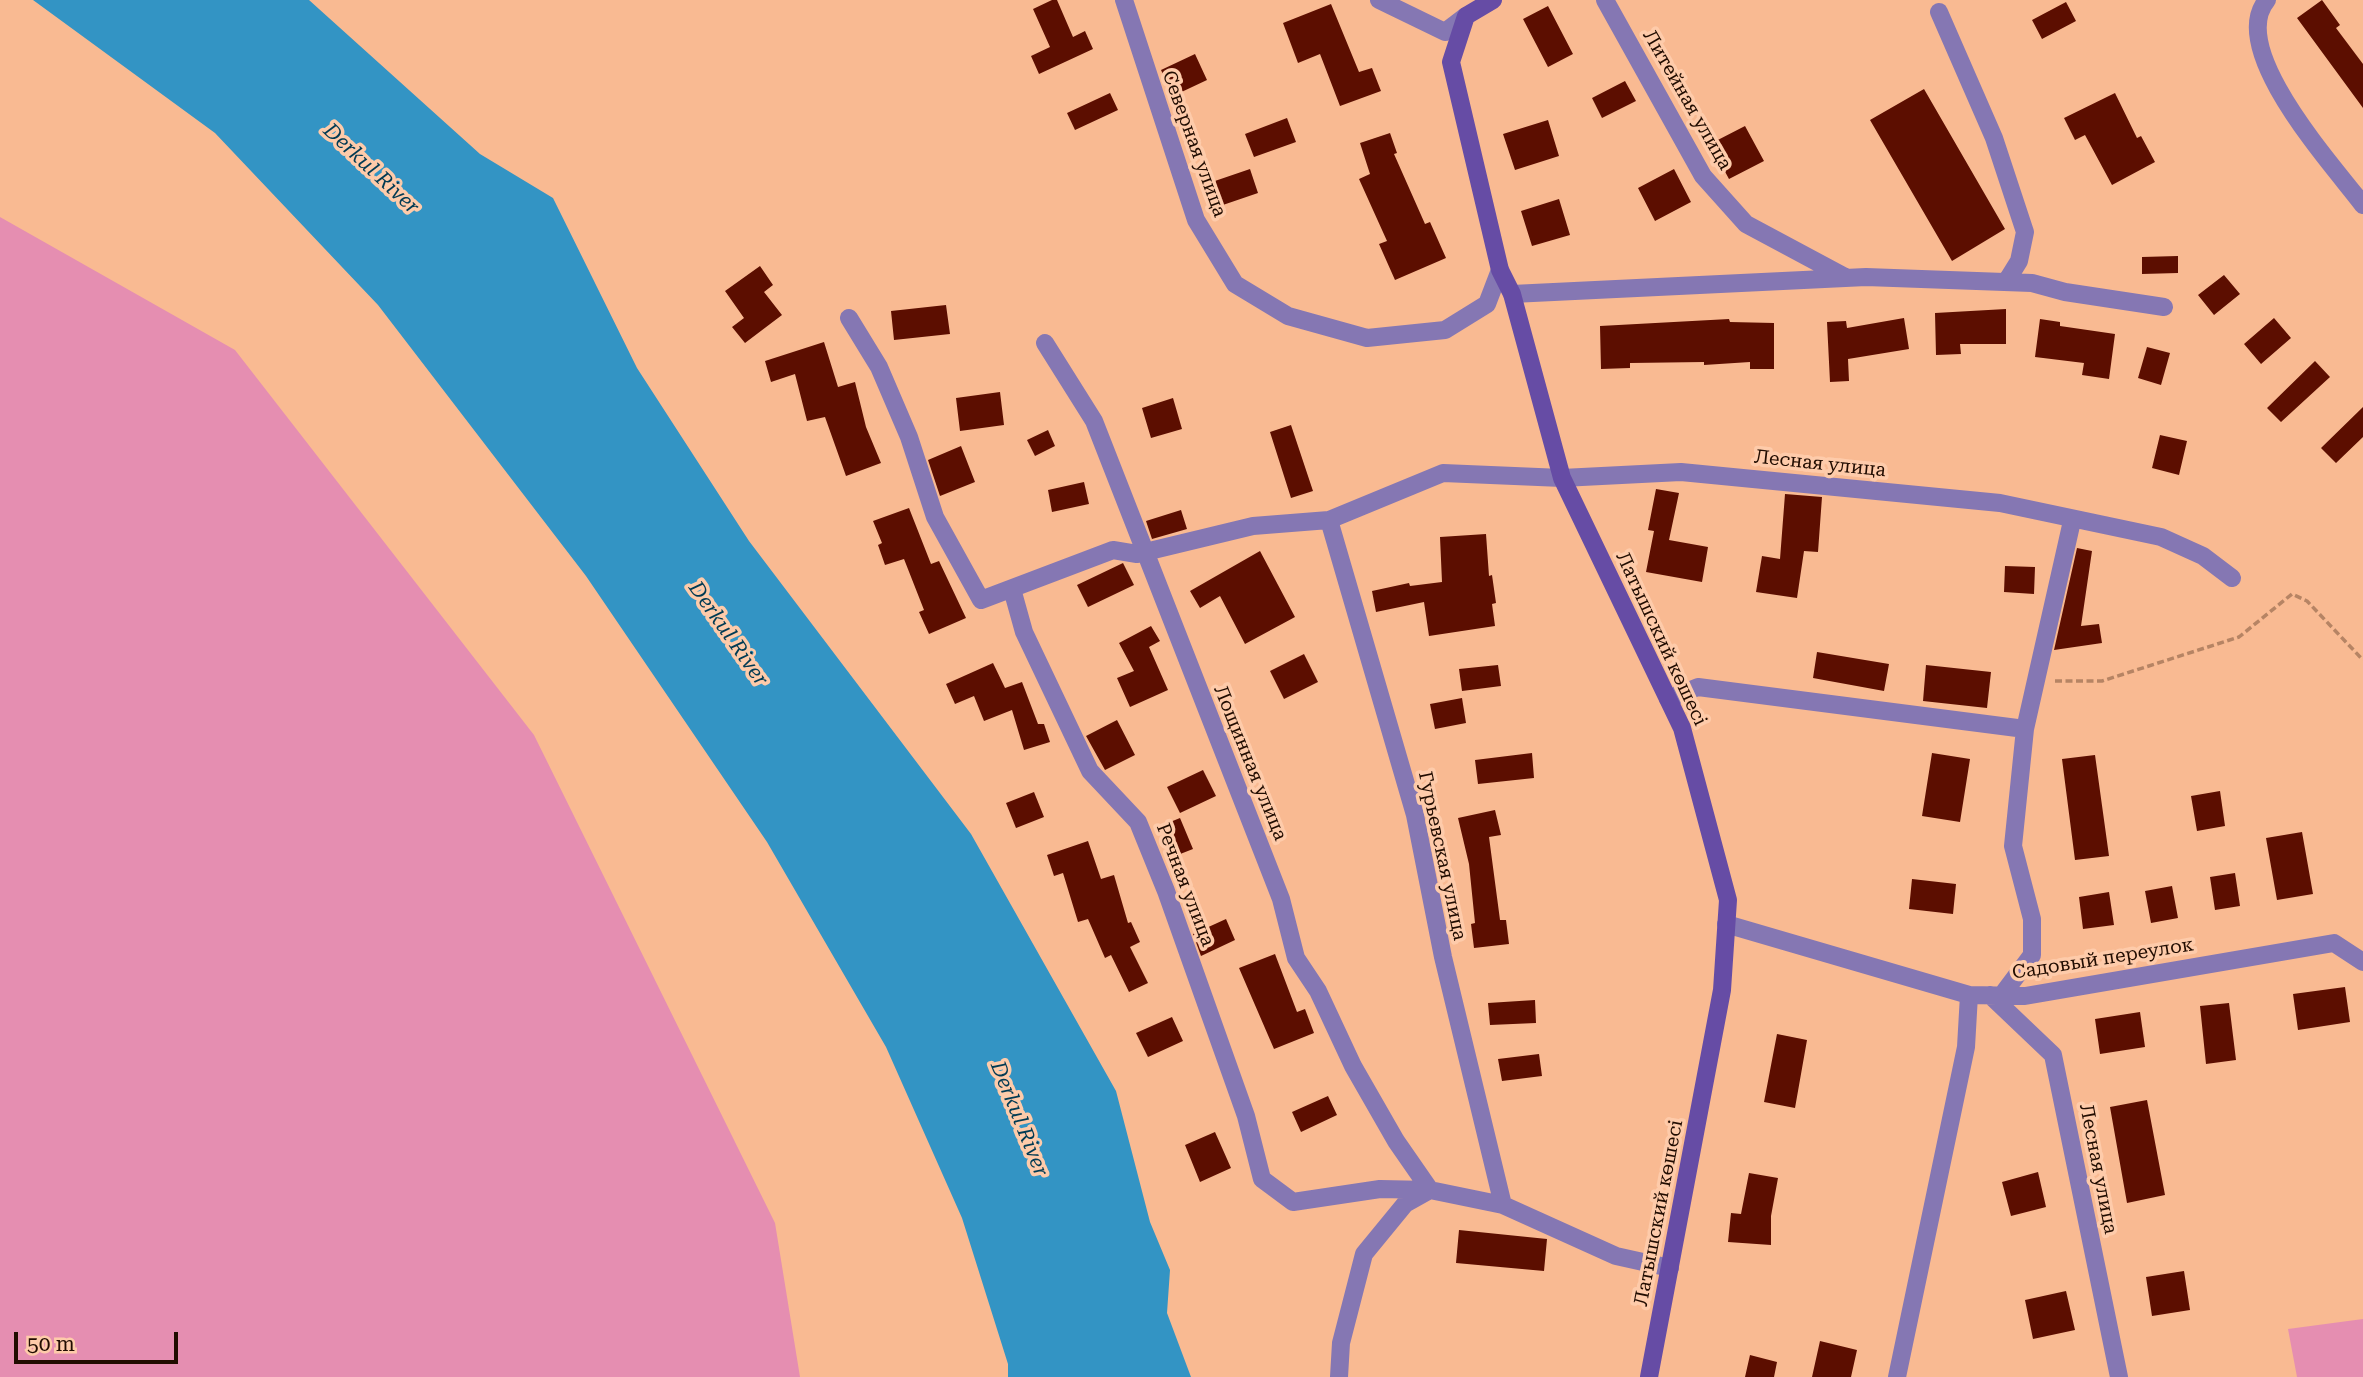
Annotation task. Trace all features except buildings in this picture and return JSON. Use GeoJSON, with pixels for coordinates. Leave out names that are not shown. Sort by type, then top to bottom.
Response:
{"type":"FeatureCollection","features":[{"type":"Feature","properties":{"kind":"street","name":"Северная улица"},"geometry":{"type":"LineString","coordinates":[[1124,0],[1196,220],[1235,284],[1288,316],[1367,338],[1445,330],[1487,304],[1500,271]]}},
{"type":"Feature","properties":{"kind":"street"},"geometry":{"type":"LineString","coordinates":[[1379,0],[1445,32],[1493,0]]}},
{"type":"Feature","properties":{"kind":"street","name":"Литейная улица"},"geometry":{"type":"LineString","coordinates":[[1605,0],[1703,176],[1746,223],[1847,278]]}},
{"type":"Feature","properties":{"kind":"street"},"geometry":{"type":"LineString","coordinates":[[2267,0],[2258,10],[2258,47],[2283,99],[2363,205]]}},
{"type":"Feature","properties":{"kind":"street"},"geometry":{"type":"LineString","coordinates":[[1938,12],[1994,138],[2025,232],[2019,261],[2007,282]]}},
{"type":"Feature","properties":{"kind":"street","name":"Латышский көшесі"},"geometry":{"type":"LineString","coordinates":[[1466,16],[1451,62],[1500,271],[1512,294],[1562,478],[1682,728],[1725,889],[1722,990],[1649,1377]]}},
{"type":"Feature","properties":{"kind":"street","name":"Литейная улица"},"geometry":{"type":"LineString","coordinates":[[1512,294],[1847,278],[2032,283],[2065,292],[2164,307]]}},
{"type":"Feature","properties":{"kind":"street","name":"Лесная улица"},"geometry":{"type":"LineString","coordinates":[[849,318],[879,367],[909,437],[935,517],[981,600],[1113,551],[1143,552],[1253,526],[1329,520],[1443,473],[1562,478],[1681,472],[2000,503],[2072,521],[2161,537],[2203,556],[2232,578]]}},
{"type":"Feature","properties":{"kind":"street","name":"Лощинная улица"},"geometry":{"type":"LineString","coordinates":[[1045,343],[1094,421],[1281,899],[1296,958],[1318,991],[1365,1088],[1430,1190]]}},
{"type":"Feature","properties":{"kind":"street","name":"Гурьевская улица"},"geometry":{"type":"LineString","coordinates":[[1329,520],[1415,815],[1443,957],[1503,1205]]}},
{"type":"Feature","properties":{"kind":"street"},"geometry":{"type":"LineString","coordinates":[[1996,995],[2032,955],[2032,919],[2013,846],[2025,729],[2072,521]]}},
{"type":"Feature","properties":{"kind":"street","name":"Речная улица"},"geometry":{"type":"LineString","coordinates":[[1012,589],[1024,632],[1090,771],[1138,822],[1166,891],[1246,1116],[1262,1179],[1293,1202],[1380,1189],[1430,1190]]}},
{"type":"Feature","properties":{"kind":"street"},"geometry":{"type":"LineString","coordinates":[[1668,699],[1698,687],[2025,729]]}},
{"type":"Feature","properties":{"kind":"street","name":"Садовый переулок"},"geometry":{"type":"LineString","coordinates":[[1726,925],[1969,995],[2025,996],[2334,943],[2363,962]]}},
{"type":"Feature","properties":{"kind":"street"},"geometry":{"type":"LineString","coordinates":[[1897,1377],[1966,1047],[1969,995]]}},
{"type":"Feature","properties":{"kind":"street","name":"Лесная улица"},"geometry":{"type":"LineString","coordinates":[[1996,995],[2053,1055],[2119,1377]]}},
{"type":"Feature","properties":{"kind":"street"},"geometry":{"type":"LineString","coordinates":[[1339,1377],[1341,1343],[1364,1254],[1405,1204],[1430,1190],[1503,1205],[1616,1256],[1670,1268]]}},
{"type":"Feature","properties":{"kind":"path"},"geometry":{"type":"LineString","coordinates":[[2036,681],[2102,681],[2239,636],[2292,594],[2306,601],[2363,660]]}},
{"type":"Feature","properties":{"kind":"shaded area"},"geometry":{"type":"Polygon","coordinates":[[[0,217],[235,350],[534,735],[775,1223],[800,1377],[0,1377],[0,217]]]}},
{"type":"Feature","properties":{"kind":"shaded area"},"geometry":{"type":"Polygon","coordinates":[[[2363,1319],[2363,1377],[2297,1377],[2288,1329],[2363,1319]]]}},
{"type":"Feature","properties":{"kind":"water","name":"Derkul River"},"geometry":{"type":"Polygon","coordinates":[[[33,0],[309,0],[480,154],[553,198],[637,368],[749,541],[971,834],[1116,1091],[1150,1222],[1170,1270],[1167,1313],[1191,1377],[1008,1377],[1008,1364],[962,1218],[886,1047],[767,842],[586,576],[378,305],[215,133],[33,0]]]}}]}
